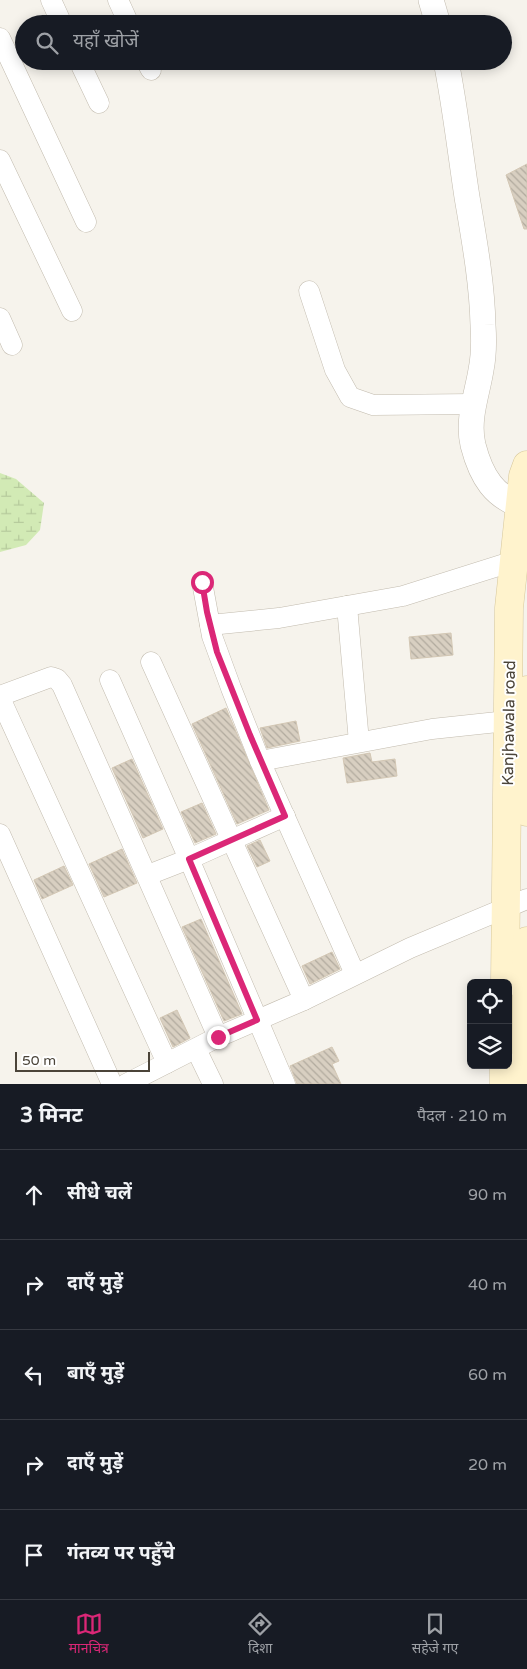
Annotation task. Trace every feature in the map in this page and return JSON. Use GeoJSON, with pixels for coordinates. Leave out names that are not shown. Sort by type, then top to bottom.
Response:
{"type":"FeatureCollection","features":[{"type":"Feature","properties":{"kind":"main road","name":"Kanjhawala road"},"geometry":{"type":"LineString","coordinates":[[506,979],[516,903],[508,721],[509,608],[514,561],[524,506],[524,476],[527,465]]}},
{"type":"Feature","properties":{"kind":"main road","name":"Kanjhawala road"},"geometry":{"type":"LineString","coordinates":[[527,608],[527,812]]}},
{"type":"Feature","properties":{"kind":"main road"},"geometry":{"type":"LineString","coordinates":[[526,1084],[527,941]]}},
{"type":"Feature","properties":{"kind":"main road"},"geometry":{"type":"LineString","coordinates":[[504,1069],[504,1084]]}},
{"type":"Feature","properties":{"kind":"street"},"geometry":{"type":"LineString","coordinates":[[51,0],[58,15]]}},
{"type":"Feature","properties":{"kind":"street"},"geometry":{"type":"LineString","coordinates":[[118,0],[125,15]]}},
{"type":"Feature","properties":{"kind":"street"},"geometry":{"type":"LineString","coordinates":[[431,0],[435,15]]}},
{"type":"Feature","properties":{"kind":"street"},"geometry":{"type":"LineString","coordinates":[[0,38],[86,222]]}},
{"type":"Feature","properties":{"kind":"street"},"geometry":{"type":"LineString","coordinates":[[84,70],[99,103]]}},
{"type":"Feature","properties":{"kind":"street"},"geometry":{"type":"LineString","coordinates":[[447,70],[480,280],[483,324],[483,357],[473,404],[472,443],[478,462],[493,490],[524,506]]}},
{"type":"Feature","properties":{"kind":"street"},"geometry":{"type":"LineString","coordinates":[[0,160],[72,311]]}},
{"type":"Feature","properties":{"kind":"street"},"geometry":{"type":"LineString","coordinates":[[309,291],[335,370],[350,397],[373,405],[473,404]]}},
{"type":"Feature","properties":{"kind":"street"},"geometry":{"type":"LineString","coordinates":[[0,318],[12,345]]}},
{"type":"Feature","properties":{"kind":"street"},"geometry":{"type":"LineString","coordinates":[[210,625],[279,618],[403,596],[514,561]]}},
{"type":"Feature","properties":{"kind":"street"},"geometry":{"type":"LineString","coordinates":[[202,582],[217,652],[260,761],[355,974]]}},
{"type":"Feature","properties":{"kind":"street"},"geometry":{"type":"LineString","coordinates":[[347,606],[359,742]]}},
{"type":"Feature","properties":{"kind":"street"},"geometry":{"type":"LineString","coordinates":[[151,662],[304,1000]]}},
{"type":"Feature","properties":{"kind":"street"},"geometry":{"type":"LineString","coordinates":[[167,1064],[0,697],[52,678],[57,679],[62,685],[148,875],[218,1037]]}},
{"type":"Feature","properties":{"kind":"street"},"geometry":{"type":"LineString","coordinates":[[110,680],[285,1084]]}},
{"type":"Feature","properties":{"kind":"street"},"geometry":{"type":"LineString","coordinates":[[260,761],[432,729],[508,721]]}},
{"type":"Feature","properties":{"kind":"street"},"geometry":{"type":"LineString","coordinates":[[148,875],[189,859],[285,816]]}},
{"type":"Feature","properties":{"kind":"street"},"geometry":{"type":"LineString","coordinates":[[0,834],[112,1084]]}},
{"type":"Feature","properties":{"kind":"street"},"geometry":{"type":"LineString","coordinates":[[126,1084],[218,1037],[304,1000],[417,945],[516,903]]}},
{"type":"Feature","properties":{"kind":"street"},"geometry":{"type":"LineString","coordinates":[[196,1049],[213,1084]]}},
{"type":"Feature","properties":{"kind":"green space"},"geometry":{"type":"Polygon","coordinates":[[[0,473],[16,479],[44,503],[40,530],[26,545],[0,552],[0,473]]]}},
{"type":"Feature","properties":{"kind":"building"},"geometry":{"type":"Polygon","coordinates":[[[527,164],[527,229],[524,229],[506,175],[527,164]]]}},
{"type":"Feature","properties":{"kind":"building"},"geometry":{"type":"Polygon","coordinates":[[[451,633],[453,655],[411,659],[409,637],[451,633]]]}},
{"type":"Feature","properties":{"kind":"building"},"geometry":{"type":"Polygon","coordinates":[[[226,708],[269,810],[237,824],[192,724],[226,708]]]}},
{"type":"Feature","properties":{"kind":"building"},"geometry":{"type":"Polygon","coordinates":[[[296,721],[300,741],[267,748],[260,728],[296,721]]]}},
{"type":"Feature","properties":{"kind":"building"},"geometry":{"type":"Polygon","coordinates":[[[370,753],[372,762],[395,759],[397,776],[347,783],[343,758],[370,753]]]}},
{"type":"Feature","properties":{"kind":"building"},"geometry":{"type":"Polygon","coordinates":[[[132,759],[163,829],[143,838],[112,768],[132,759]]]}},
{"type":"Feature","properties":{"kind":"building"},"geometry":{"type":"Polygon","coordinates":[[[202,803],[216,834],[195,843],[181,812],[202,803]]]}},
{"type":"Feature","properties":{"kind":"building"},"geometry":{"type":"Polygon","coordinates":[[[260,840],[270,861],[257,867],[247,846],[260,840]]]}},
{"type":"Feature","properties":{"kind":"building"},"geometry":{"type":"Polygon","coordinates":[[[122,849],[137,883],[104,897],[89,864],[122,849]]]}},
{"type":"Feature","properties":{"kind":"building"},"geometry":{"type":"Polygon","coordinates":[[[64,866],[73,885],[42,899],[34,880],[64,866]]]}},
{"type":"Feature","properties":{"kind":"building"},"geometry":{"type":"Polygon","coordinates":[[[201,919],[242,1014],[224,1021],[182,927],[201,919]]]}},
{"type":"Feature","properties":{"kind":"building"},"geometry":{"type":"Polygon","coordinates":[[[332,952],[340,969],[310,984],[302,966],[332,952]]]}},
{"type":"Feature","properties":{"kind":"building"},"geometry":{"type":"Polygon","coordinates":[[[177,1010],[190,1038],[173,1047],[160,1018],[177,1010]]]}},
{"type":"Feature","properties":{"kind":"building"},"geometry":{"type":"Polygon","coordinates":[[[332,1047],[339,1061],[332,1064],[341,1084],[297,1084],[290,1066],[332,1047]]]}},
{"type":"Feature","properties":{"kind":"route"},"geometry":{"type":"LineString","coordinates":[[202,582],[212,636],[217,652],[260,761],[285,816],[189,859],[257,1020],[218,1037]]}}]}
